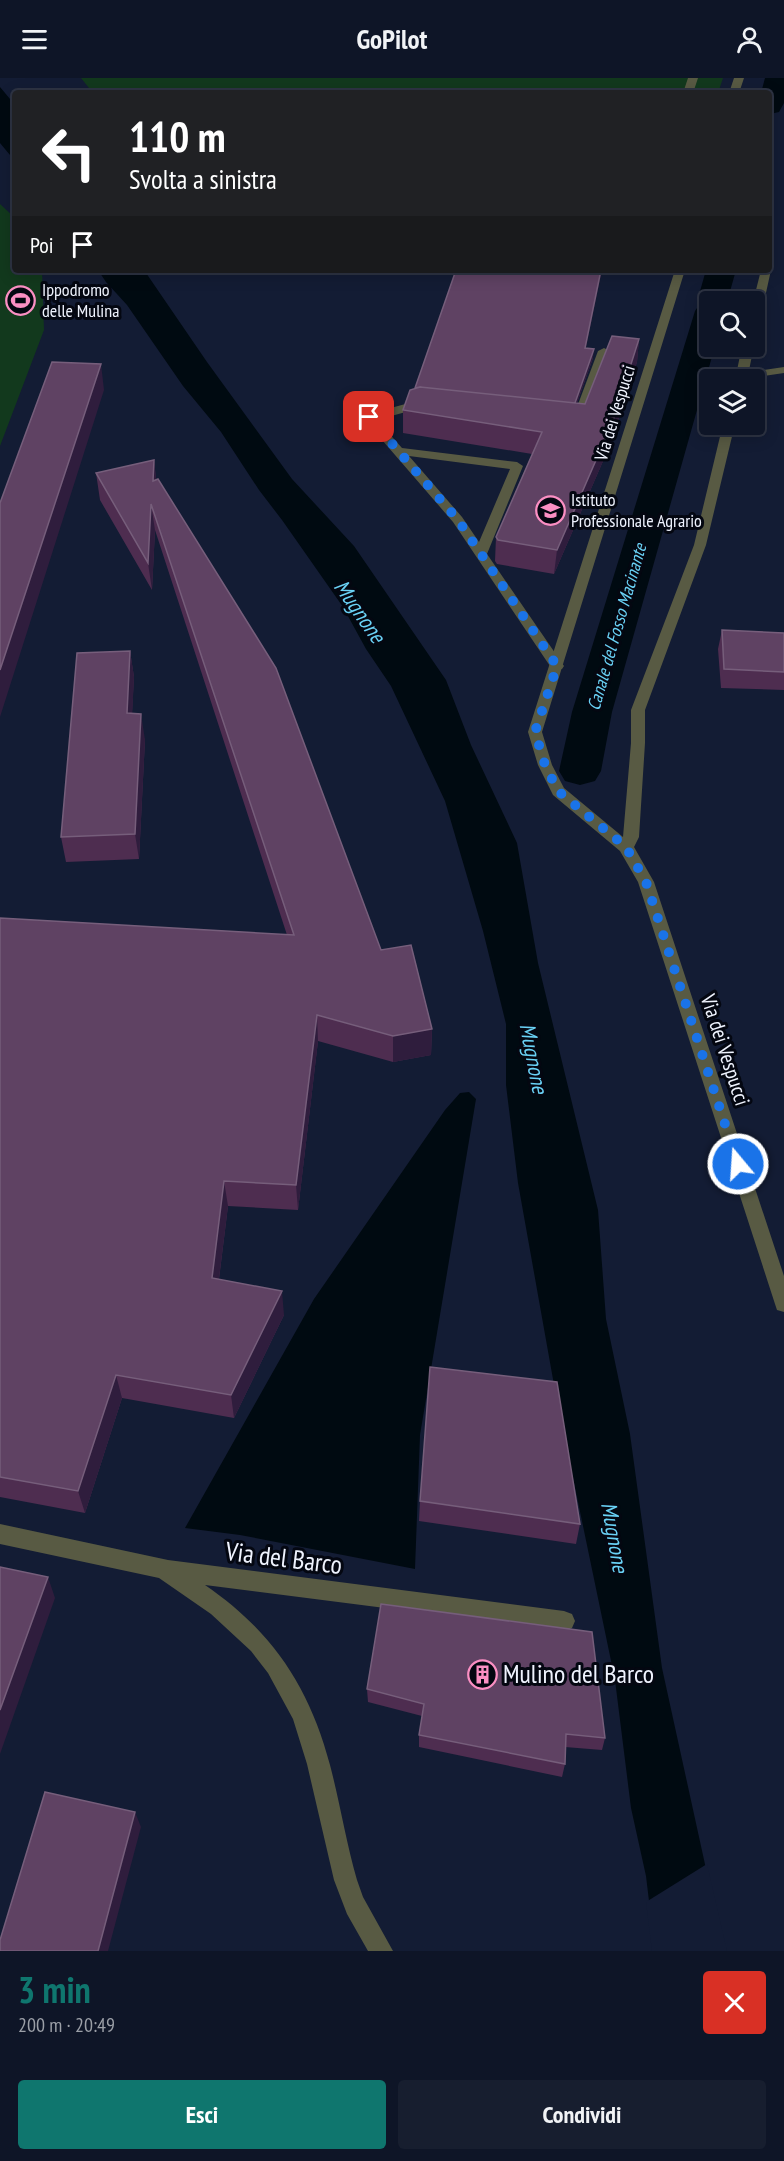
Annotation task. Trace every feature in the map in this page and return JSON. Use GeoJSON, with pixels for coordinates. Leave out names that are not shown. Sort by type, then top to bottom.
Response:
{"type":"FeatureCollection","features":[{"type":"Feature","properties":{"kind":"street","name":"Via dei Vespucci"},"geometry":{"type":"LineString","coordinates":[[679,273],[535,732],[545,765],[558,791],[626,847],[646,882],[784,1304]]}},
{"type":"Feature","properties":{"kind":"street"},"geometry":{"type":"LineString","coordinates":[[761,291],[765,273]]}},
{"type":"Feature","properties":{"kind":"street"},"geometry":{"type":"LineString","coordinates":[[567,422],[578,423],[604,351]]}},
{"type":"Feature","properties":{"kind":"street"},"geometry":{"type":"LineString","coordinates":[[765,374],[784,370]]}},
{"type":"Feature","properties":{"kind":"street"},"geometry":{"type":"LineString","coordinates":[[442,407],[420,404],[369,417],[458,520],[557,666]]}},
{"type":"Feature","properties":{"kind":"street"},"geometry":{"type":"LineString","coordinates":[[626,847],[632,837],[638,710],[700,545],[726,435]]}},
{"type":"Feature","properties":{"kind":"street"},"geometry":{"type":"LineString","coordinates":[[398,451],[517,466],[481,554]]}},
{"type":"Feature","properties":{"kind":"street","name":"Via del Barco"},"geometry":{"type":"LineString","coordinates":[[0,1534],[164,1571],[564,1621]]}},
{"type":"Feature","properties":{"kind":"street"},"geometry":{"type":"LineString","coordinates":[[164,1571],[200,1592],[235,1618],[266,1651],[293,1693],[314,1747],[339,1859],[352,1899],[381,1951]]}},
{"type":"Feature","properties":{"kind":"green space"},"geometry":{"type":"Polygon","coordinates":[[[81,78],[723,78],[719,90],[91,90],[81,78]]]}},
{"type":"Feature","properties":{"kind":"green space","name":"Ippodromo delle Mulina"},"geometry":{"type":"Polygon","coordinates":[[[0,204],[12,215],[12,273],[42,273],[44,330],[0,446],[0,204]]]}},
{"type":"Feature","properties":{"kind":"water"},"geometry":{"type":"Polygon","coordinates":[[[0,87],[12,101],[12,157],[0,143],[0,87]]]}},
{"type":"Feature","properties":{"kind":"water","name":"Mugnone"},"geometry":{"type":"Polygon","coordinates":[[[100,273],[146,273],[292,479],[354,546],[446,680],[471,745],[517,843],[538,963],[598,1210],[606,1319],[630,1434],[662,1668],[724,1951],[655,1951],[646,1876],[631,1808],[615,1680],[556,1396],[518,1183],[506,1085],[506,1024],[483,931],[445,801],[391,686],[366,649],[343,607],[259,490],[221,432],[183,386],[127,305],[100,273]]]}},
{"type":"Feature","properties":{"kind":"water"},"geometry":{"type":"Polygon","coordinates":[[[469,1092],[476,1099],[420,1435],[415,1569],[240,1535],[185,1528],[314,1299],[445,1110],[460,1093],[469,1092]]]}},
{"type":"Feature","properties":{"kind":"pier"},"geometry":{"type":"Polygon","coordinates":[[[707,1864],[727,1951],[652,1951],[646,1902],[707,1864]]]}},
{"type":"Feature","properties":{"kind":"building"},"geometry":{"type":"Polygon","coordinates":[[[455,273],[600,273],[585,348],[594,349],[575,403],[415,388],[455,273]]]}},
{"type":"Feature","properties":{"kind":"building"},"geometry":{"type":"Polygon","coordinates":[[[612,336],[639,339],[613,421],[557,550],[498,540],[496,537],[542,432],[403,410],[410,390],[420,387],[585,404],[612,336]]]}},
{"type":"Feature","properties":{"kind":"building"},"geometry":{"type":"Polygon","coordinates":[[[52,362],[101,364],[0,670],[0,503],[52,362]]]}},
{"type":"Feature","properties":{"kind":"building"},"geometry":{"type":"Polygon","coordinates":[[[154,460],[153,481],[158,479],[276,668],[381,950],[411,945],[432,1029],[393,1036],[317,1015],[296,1185],[224,1181],[212,1278],[282,1291],[231,1395],[116,1375],[78,1491],[0,1477],[0,918],[294,935],[151,504],[148,563],[96,473],[154,460]]]}},
{"type":"Feature","properties":{"kind":"building"},"geometry":{"type":"Polygon","coordinates":[[[722,630],[784,633],[784,672],[724,669],[722,630]]]}},
{"type":"Feature","properties":{"kind":"building"},"geometry":{"type":"Polygon","coordinates":[[[130,651],[127,713],[141,714],[135,834],[61,837],[77,653],[130,651]]]}},
{"type":"Feature","properties":{"kind":"building"},"geometry":{"type":"Polygon","coordinates":[[[430,1367],[557,1382],[580,1524],[420,1501],[430,1367]]]}},
{"type":"Feature","properties":{"kind":"building"},"geometry":{"type":"Polygon","coordinates":[[[0,1567],[48,1577],[0,1710],[0,1567]]]}},
{"type":"Feature","properties":{"kind":"building","name":"Mulino del Barco"},"geometry":{"type":"Polygon","coordinates":[[[381,1604],[592,1632],[605,1738],[566,1734],[565,1764],[419,1735],[424,1704],[367,1689],[381,1604]]]}},
{"type":"Feature","properties":{"kind":"building"},"geometry":{"type":"Polygon","coordinates":[[[45,1792],[135,1812],[98,1951],[0,1951],[0,1940],[45,1792]]]}},
{"type":"Feature","properties":{"kind":"waterway","name":"Canale del Fosso Macinante"},"geometry":{"type":"LineString","coordinates":[[772,99],[778,78]]}},
{"type":"Feature","properties":{"kind":"waterway","name":"Canale del Fosso Macinante"},"geometry":{"type":"LineString","coordinates":[[715,291],[720,273]]}},
{"type":"Feature","properties":{"kind":"waterway","name":"Canale del Fosso Macinante"},"geometry":{"type":"LineString","coordinates":[[580,771],[592,712],[699,348]]}},
{"type":"Feature","properties":{"kind":"place","name":"Ippodromo delle Mulina"},"geometry":{"type":"Point","coordinates":[21,300]}},
{"type":"Feature","properties":{"kind":"place","name":"Istituto Professionale Agrario"},"geometry":{"type":"Point","coordinates":[550,510]}},
{"type":"Feature","properties":{"kind":"place","name":"Mulino del Barco"},"geometry":{"type":"Point","coordinates":[482,1674]}},
{"type":"Feature","properties":{"kind":"route"},"geometry":{"type":"LineString","coordinates":[[369,417],[458,520],[557,666],[535,732],[545,765],[558,791],[626,847],[646,882],[738,1164]]}}]}
